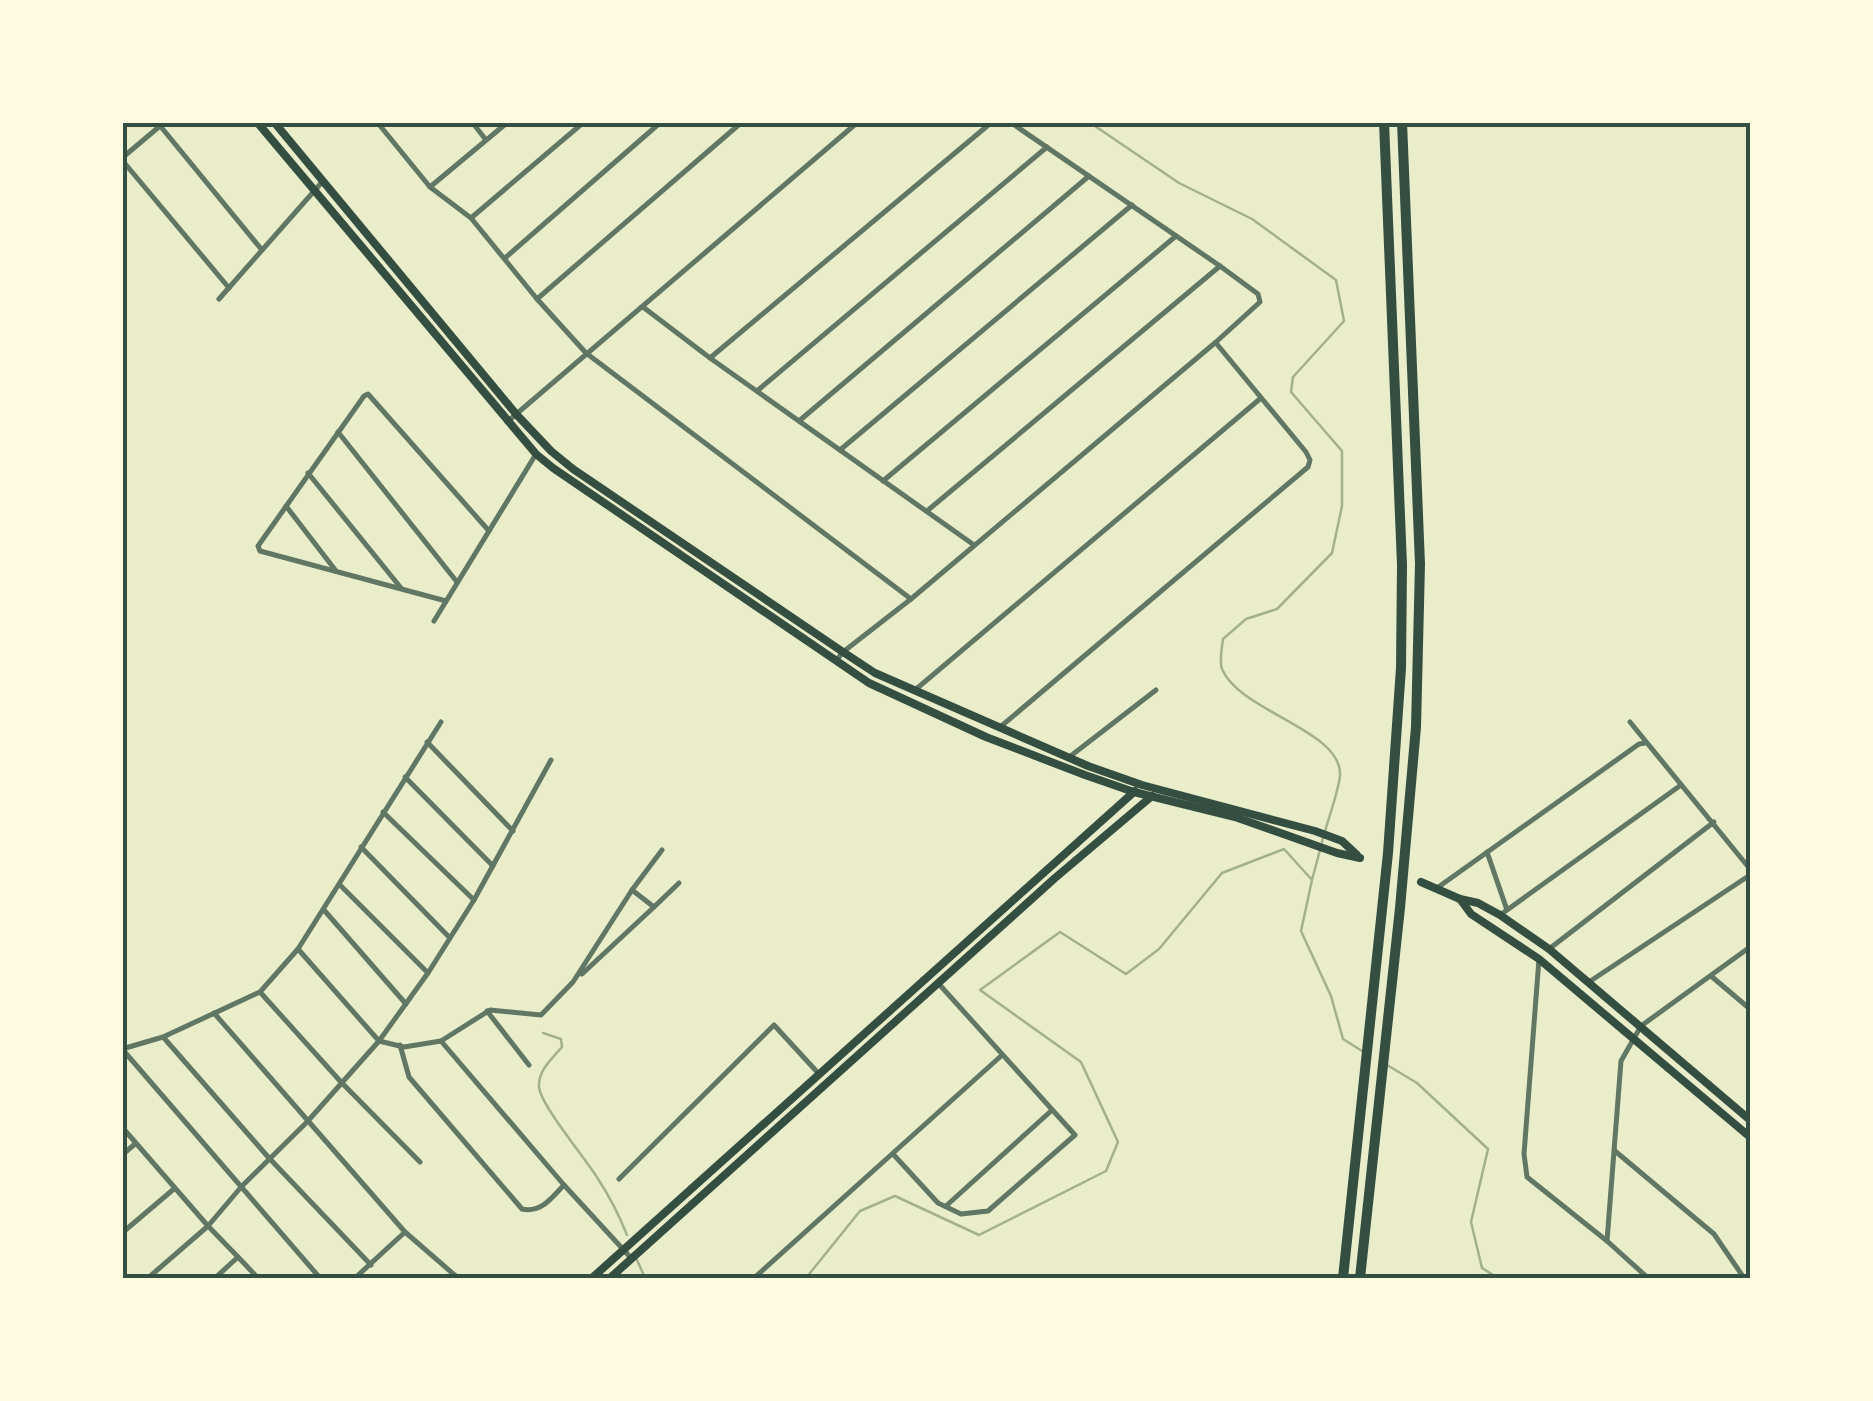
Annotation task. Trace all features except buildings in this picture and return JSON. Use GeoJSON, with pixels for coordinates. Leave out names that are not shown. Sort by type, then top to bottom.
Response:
{"type":"FeatureCollection","features":[{"type":"Feature","properties":{"kind":"highway"},"geometry":{"type":"LineString","coordinates":[[1343,1278],[1388,853],[1401,668],[1400,506],[1384,122]]}},
{"type":"Feature","properties":{"kind":"highway"},"geometry":{"type":"LineString","coordinates":[[1360,1278],[1414,745],[1418,650],[1420,564],[1402,122]]}},
{"type":"Feature","properties":{"kind":"main road"},"geometry":{"type":"LineString","coordinates":[[257,122],[536,454],[836,661],[869,683],[986,736],[1134,792],[1236,817],[1360,858],[1342,841],[1314,831],[1142,784],[1068,758],[875,672],[843,652],[563,462],[516,414],[274,122]]}},
{"type":"Feature","properties":{"kind":"main road"},"geometry":{"type":"LineString","coordinates":[[592,1278],[1142,784]]}},
{"type":"Feature","properties":{"kind":"main road"},"geometry":{"type":"LineString","coordinates":[[610,1278],[1055,878],[1160,789]]}},
{"type":"Feature","properties":{"kind":"main road"},"geometry":{"type":"LineString","coordinates":[[1422,882],[1460,900],[1478,902],[1503,913],[1750,1120]]}},
{"type":"Feature","properties":{"kind":"main road"},"geometry":{"type":"LineString","coordinates":[[1460,900],[1472,914],[1539,959],[1750,1137]]}},
{"type":"Feature","properties":{"kind":"street"},"geometry":{"type":"LineString","coordinates":[[377,122],[430,187],[470,218],[586,354],[911,599]]}},
{"type":"Feature","properties":{"kind":"street"},"geometry":{"type":"LineString","coordinates":[[472,122],[486,140]]}},
{"type":"Feature","properties":{"kind":"street"},"geometry":{"type":"LineString","coordinates":[[430,187],[508,122]]}},
{"type":"Feature","properties":{"kind":"street"},"geometry":{"type":"LineString","coordinates":[[470,218],[584,122]]}},
{"type":"Feature","properties":{"kind":"street"},"geometry":{"type":"LineString","coordinates":[[505,258],[661,122]]}},
{"type":"Feature","properties":{"kind":"street"},"geometry":{"type":"LineString","coordinates":[[537,299],[742,122]]}},
{"type":"Feature","properties":{"kind":"street"},"geometry":{"type":"LineString","coordinates":[[507,422],[858,122]]}},
{"type":"Feature","properties":{"kind":"street"},"geometry":{"type":"LineString","coordinates":[[710,358],[992,122]]}},
{"type":"Feature","properties":{"kind":"street"},"geometry":{"type":"LineString","coordinates":[[836,661],[1261,300],[1220,266],[1010,122]]}},
{"type":"Feature","properties":{"kind":"street"},"geometry":{"type":"LineString","coordinates":[[229,288],[122,159],[159,124],[262,250]]}},
{"type":"Feature","properties":{"kind":"street"},"geometry":{"type":"LineString","coordinates":[[757,391],[1047,147]]}},
{"type":"Feature","properties":{"kind":"street"},"geometry":{"type":"LineString","coordinates":[[799,421],[1089,176]]}},
{"type":"Feature","properties":{"kind":"street"},"geometry":{"type":"LineString","coordinates":[[220,299],[323,181]]}},
{"type":"Feature","properties":{"kind":"street"},"geometry":{"type":"LineString","coordinates":[[840,450],[1132,205]]}},
{"type":"Feature","properties":{"kind":"street"},"geometry":{"type":"LineString","coordinates":[[884,481],[1176,236]]}},
{"type":"Feature","properties":{"kind":"street"},"geometry":{"type":"LineString","coordinates":[[926,512],[1220,266]]}},
{"type":"Feature","properties":{"kind":"street"},"geometry":{"type":"LineString","coordinates":[[642,306],[974,545]]}},
{"type":"Feature","properties":{"kind":"street"},"geometry":{"type":"LineString","coordinates":[[999,728],[1308,467],[1308,454],[1216,342]]}},
{"type":"Feature","properties":{"kind":"street"},"geometry":{"type":"LineString","coordinates":[[446,602],[258,550],[258,546],[364,396],[370,395],[489,531]]}},
{"type":"Feature","properties":{"kind":"street"},"geometry":{"type":"LineString","coordinates":[[915,690],[1262,398]]}},
{"type":"Feature","properties":{"kind":"street"},"geometry":{"type":"LineString","coordinates":[[338,432],[457,582]]}},
{"type":"Feature","properties":{"kind":"street"},"geometry":{"type":"LineString","coordinates":[[434,622],[536,454]]}},
{"type":"Feature","properties":{"kind":"street"},"geometry":{"type":"LineString","coordinates":[[308,473],[402,590]]}},
{"type":"Feature","properties":{"kind":"street"},"geometry":{"type":"LineString","coordinates":[[286,506],[338,573]]}},
{"type":"Feature","properties":{"kind":"street"},"geometry":{"type":"LineString","coordinates":[[1068,758],[1156,690]]}},
{"type":"Feature","properties":{"kind":"street"},"geometry":{"type":"LineString","coordinates":[[320,1278],[123,1049],[163,1037],[260,992],[298,949],[441,722]]}},
{"type":"Feature","properties":{"kind":"street"},"geometry":{"type":"LineString","coordinates":[[1589,982],[1750,872],[1714,822],[1630,722]]}},
{"type":"Feature","properties":{"kind":"street"},"geometry":{"type":"LineString","coordinates":[[427,742],[513,831]]}},
{"type":"Feature","properties":{"kind":"street"},"geometry":{"type":"LineString","coordinates":[[1437,888],[1645,743]]}},
{"type":"Feature","properties":{"kind":"street"},"geometry":{"type":"LineString","coordinates":[[148,1278],[208,1226],[378,1041],[428,973],[474,900],[551,760]]}},
{"type":"Feature","properties":{"kind":"street"},"geometry":{"type":"LineString","coordinates":[[405,777],[493,866]]}},
{"type":"Feature","properties":{"kind":"street"},"geometry":{"type":"LineString","coordinates":[[1487,852],[1503,913],[1682,785]]}},
{"type":"Feature","properties":{"kind":"street"},"geometry":{"type":"LineString","coordinates":[[383,812],[474,900]]}},
{"type":"Feature","properties":{"kind":"street"},"geometry":{"type":"LineString","coordinates":[[1549,949],[1714,822]]}},
{"type":"Feature","properties":{"kind":"street"},"geometry":{"type":"LineString","coordinates":[[362,847],[450,938]]}},
{"type":"Feature","properties":{"kind":"street"},"geometry":{"type":"LineString","coordinates":[[573,982],[662,850]]}},
{"type":"Feature","properties":{"kind":"street"},"geometry":{"type":"LineString","coordinates":[[298,949],[378,1041],[404,1047],[440,1040],[493,1009],[541,1015],[679,883]]}},
{"type":"Feature","properties":{"kind":"street"},"geometry":{"type":"LineString","coordinates":[[340,885],[428,973]]}},
{"type":"Feature","properties":{"kind":"street"},"geometry":{"type":"LineString","coordinates":[[632,890],[654,907]]}},
{"type":"Feature","properties":{"kind":"street"},"geometry":{"type":"LineString","coordinates":[[324,910],[406,1004]]}},
{"type":"Feature","properties":{"kind":"street"},"geometry":{"type":"LineString","coordinates":[[1606,1241],[1621,1061],[1641,1026],[1750,947]]}},
{"type":"Feature","properties":{"kind":"street"},"geometry":{"type":"LineString","coordinates":[[1539,959],[1524,1154],[1527,1176],[1648,1278]]}},
{"type":"Feature","properties":{"kind":"street"},"geometry":{"type":"LineString","coordinates":[[1710,976],[1750,1008]]}},
{"type":"Feature","properties":{"kind":"street"},"geometry":{"type":"LineString","coordinates":[[893,1154],[944,1207],[961,1214],[988,1211],[1075,1135],[938,983]]}},
{"type":"Feature","properties":{"kind":"street"},"geometry":{"type":"LineString","coordinates":[[260,992],[420,1162]]}},
{"type":"Feature","properties":{"kind":"street"},"geometry":{"type":"LineString","coordinates":[[487,1011],[529,1065]]}},
{"type":"Feature","properties":{"kind":"street"},"geometry":{"type":"LineString","coordinates":[[214,1013],[405,1232],[458,1278]]}},
{"type":"Feature","properties":{"kind":"street"},"geometry":{"type":"LineString","coordinates":[[619,1179],[774,1026],[819,1074]]}},
{"type":"Feature","properties":{"kind":"street"},"geometry":{"type":"LineString","coordinates":[[163,1037],[370,1265]]}},
{"type":"Feature","properties":{"kind":"street"},"geometry":{"type":"LineString","coordinates":[[440,1040],[632,1259]]}},
{"type":"Feature","properties":{"kind":"street"},"geometry":{"type":"LineString","coordinates":[[400,1046],[408,1076],[522,1209],[540,1208],[564,1185]]}},
{"type":"Feature","properties":{"kind":"street"},"geometry":{"type":"LineString","coordinates":[[754,1278],[1002,1055]]}},
{"type":"Feature","properties":{"kind":"street"},"geometry":{"type":"LineString","coordinates":[[944,1207],[1051,1111]]}},
{"type":"Feature","properties":{"kind":"street"},"geometry":{"type":"LineString","coordinates":[[122,1127],[258,1278]]}},
{"type":"Feature","properties":{"kind":"street"},"geometry":{"type":"LineString","coordinates":[[122,1155],[136,1143]]}},
{"type":"Feature","properties":{"kind":"street"},"geometry":{"type":"LineString","coordinates":[[1614,1151],[1714,1234],[1744,1278]]}},
{"type":"Feature","properties":{"kind":"street"},"geometry":{"type":"LineString","coordinates":[[122,1233],[175,1188]]}},
{"type":"Feature","properties":{"kind":"street"},"geometry":{"type":"LineString","coordinates":[[355,1278],[405,1232]]}},
{"type":"Feature","properties":{"kind":"street"},"geometry":{"type":"LineString","coordinates":[[215,1278],[238,1256]]}},
{"type":"Feature","properties":{"kind":"waterway"},"geometry":{"type":"LineString","coordinates":[[1089,122],[1179,183],[1252,219],[1336,280],[1344,321],[1293,377],[1291,392],[1342,451],[1342,506],[1332,553],[1277,609],[1246,619],[1223,639],[1221,658],[1222,669],[1232,684],[1308,733],[1336,759],[1339,782],[1322,842]]}},
{"type":"Feature","properties":{"kind":"waterway"},"geometry":{"type":"LineString","coordinates":[[806,1278],[860,1211],[895,1196],[979,1235],[1106,1171],[1118,1142],[1081,1062],[980,990],[1060,932],[1126,974],[1159,949],[1222,873],[1284,849],[1312,880],[1301,931],[1331,996],[1343,1039],[1362,1051]]}},
{"type":"Feature","properties":{"kind":"waterway"},"geometry":{"type":"LineString","coordinates":[[1312,880],[1320,850]]}},
{"type":"Feature","properties":{"kind":"waterway"},"geometry":{"type":"LineString","coordinates":[[543,1033],[561,1039],[562,1047],[541,1075],[542,1096],[602,1186],[627,1235]]}},
{"type":"Feature","properties":{"kind":"waterway"},"geometry":{"type":"LineString","coordinates":[[1387,1065],[1417,1083],[1488,1149],[1471,1222],[1482,1268],[1498,1278]]}},
{"type":"Feature","properties":{"kind":"waterway"},"geometry":{"type":"LineString","coordinates":[[637,1260],[645,1278]]}}]}
